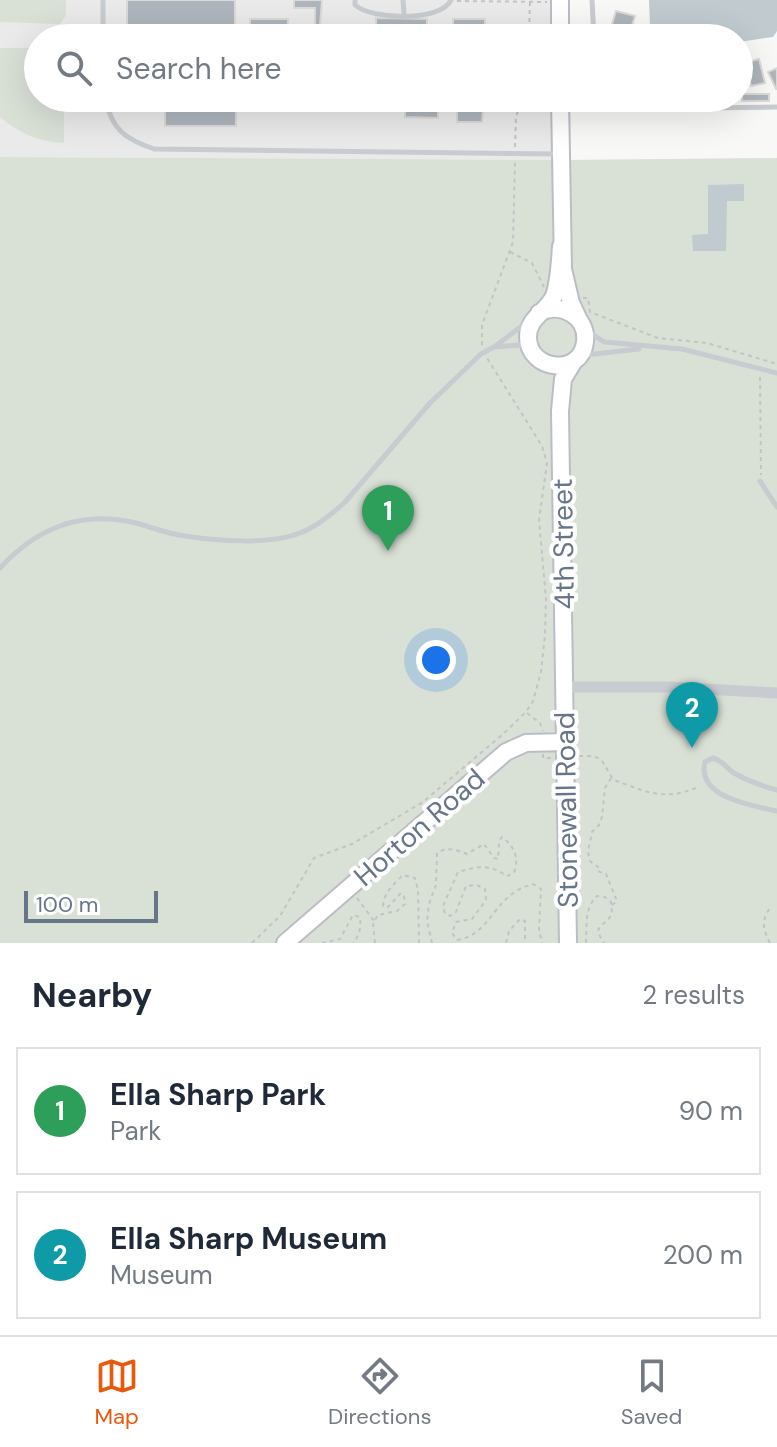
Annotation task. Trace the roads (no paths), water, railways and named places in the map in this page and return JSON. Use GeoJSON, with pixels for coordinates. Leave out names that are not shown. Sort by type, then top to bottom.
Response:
{"type":"FeatureCollection","features":[{"type":"Feature","properties":{"kind":"street"},"geometry":{"type":"LineString","coordinates":[[560,1],[560,24]]}},
{"type":"Feature","properties":{"kind":"street"},"geometry":{"type":"LineString","coordinates":[[560,112],[564,277],[585,344],[576,360],[554,366],[546,365],[533,354],[529,330],[554,295],[561,246]]}},
{"type":"Feature","properties":{"kind":"street"},"geometry":{"type":"LineString","coordinates":[[537,315],[549,308],[561,308],[570,311],[581,324]]}},
{"type":"Feature","properties":{"kind":"street","name":"4th Street"},"geometry":{"type":"LineString","coordinates":[[533,354],[553,385],[560,411]]}},
{"type":"Feature","properties":{"kind":"street","name":"4th Street"},"geometry":{"type":"LineString","coordinates":[[565,682],[560,411],[563,379],[576,360]]}},
{"type":"Feature","properties":{"kind":"street"},"geometry":{"type":"LineString","coordinates":[[565,682],[777,693]]}},
{"type":"Feature","properties":{"kind":"street","name":"Stonewall Road"},"geometry":{"type":"LineString","coordinates":[[565,682],[568,943]]}},
{"type":"Feature","properties":{"kind":"street","name":"Horton Road"},"geometry":{"type":"LineString","coordinates":[[285,943],[506,752],[526,743],[543,743],[566,750]]}},
{"type":"Feature","properties":{"kind":"lane"},"geometry":{"type":"LineString","coordinates":[[103,0],[103,24]]}},
{"type":"Feature","properties":{"kind":"lane"},"geometry":{"type":"LineString","coordinates":[[355,0],[355,5],[373,15],[431,15],[445,9],[451,0]]}},
{"type":"Feature","properties":{"kind":"lane"},"geometry":{"type":"LineString","coordinates":[[403,0],[404,14]]}},
{"type":"Feature","properties":{"kind":"lane"},"geometry":{"type":"LineString","coordinates":[[592,0],[593,24]]}},
{"type":"Feature","properties":{"kind":"lane"},"geometry":{"type":"LineString","coordinates":[[753,107],[777,107]]}},
{"type":"Feature","properties":{"kind":"lane"},"geometry":{"type":"LineString","coordinates":[[108,112],[123,135],[154,149],[562,154]]}},
{"type":"Feature","properties":{"kind":"lane"},"geometry":{"type":"LineString","coordinates":[[0,568],[31,539],[73,521],[129,521],[184,536],[258,540],[300,534],[345,502],[430,403],[481,354],[537,315]]}},
{"type":"Feature","properties":{"kind":"lane"},"geometry":{"type":"LineString","coordinates":[[581,324],[604,342],[707,353],[777,373]]}},
{"type":"Feature","properties":{"kind":"lane"},"geometry":{"type":"LineString","coordinates":[[494,347],[520,345],[533,354]]}},
{"type":"Feature","properties":{"kind":"lane"},"geometry":{"type":"LineString","coordinates":[[576,360],[591,353],[652,348]]}},
{"type":"Feature","properties":{"kind":"lane"},"geometry":{"type":"LineString","coordinates":[[760,477],[777,507]]}},
{"type":"Feature","properties":{"kind":"lane"},"geometry":{"type":"LineString","coordinates":[[777,790],[750,782],[729,770],[721,760],[713,758],[705,762],[702,771],[707,782],[731,800],[777,811]]}},
{"type":"Feature","properties":{"kind":"place","name":"Ella Sharp Park"},"geometry":{"type":"Point","coordinates":[388,551]}},
{"type":"Feature","properties":{"kind":"place","name":"Ella Sharp Museum"},"geometry":{"type":"Point","coordinates":[692,748]}}]}
